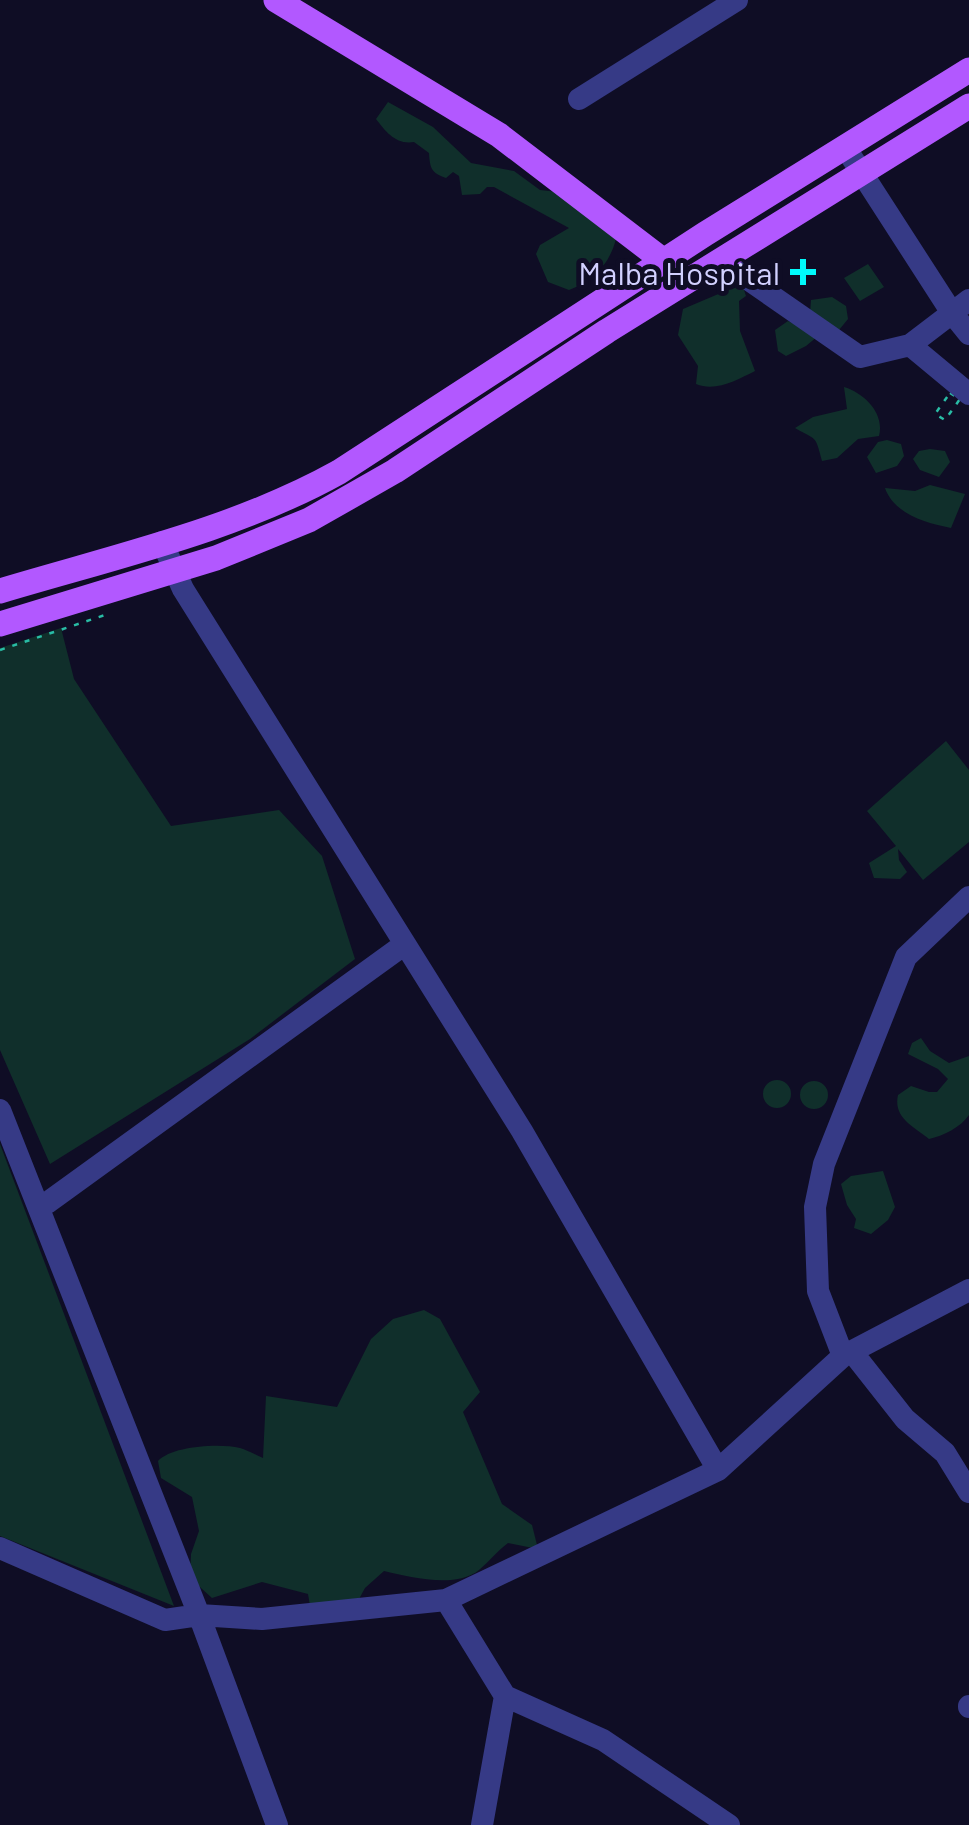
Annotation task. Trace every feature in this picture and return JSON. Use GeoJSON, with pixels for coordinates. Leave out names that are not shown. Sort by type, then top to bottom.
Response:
{"type":"FeatureCollection","features":[{"type":"Feature","properties":{"kind":"main road"},"geometry":{"type":"LineString","coordinates":[[276,0],[499,135],[689,281]]}},
{"type":"Feature","properties":{"kind":"main road"},"geometry":{"type":"LineString","coordinates":[[0,591],[296,496],[844,147],[965,81]]}},
{"type":"Feature","properties":{"kind":"main road"},"geometry":{"type":"LineString","coordinates":[[0,624],[216,558],[309,520],[395,471],[606,331],[969,106]]}},
{"type":"Feature","properties":{"kind":"main road"},"geometry":{"type":"LineString","coordinates":[[296,496],[309,520]]}},
{"type":"Feature","properties":{"kind":"street"},"geometry":{"type":"LineString","coordinates":[[579,99],[737,0]]}},
{"type":"Feature","properties":{"kind":"street"},"geometry":{"type":"LineString","coordinates":[[844,147],[961,307],[969,334]]}},
{"type":"Feature","properties":{"kind":"street"},"geometry":{"type":"LineString","coordinates":[[720,260],[860,357],[910,345],[961,307]]}},
{"type":"Feature","properties":{"kind":"street"},"geometry":{"type":"LineString","coordinates":[[910,345],[969,394]]}},
{"type":"Feature","properties":{"kind":"street"},"geometry":{"type":"LineString","coordinates":[[162,542],[173,570],[522,1131],[718,1470]]}},
{"type":"Feature","properties":{"kind":"street"},"geometry":{"type":"LineString","coordinates":[[965,1479],[848,1354],[818,1291],[815,1207],[824,1164],[906,957],[969,898]]}},
{"type":"Feature","properties":{"kind":"street"},"geometry":{"type":"LineString","coordinates":[[48,1203],[405,944]]}},
{"type":"Feature","properties":{"kind":"street"},"geometry":{"type":"LineString","coordinates":[[0,1110],[278,1825]]}},
{"type":"Feature","properties":{"kind":"street"},"geometry":{"type":"LineString","coordinates":[[0,1548],[165,1620],[198,1615],[262,1619],[446,1600],[718,1470],[848,1354],[969,1290]]}},
{"type":"Feature","properties":{"kind":"street"},"geometry":{"type":"LineString","coordinates":[[446,1600],[506,1696],[603,1740],[730,1825]]}},
{"type":"Feature","properties":{"kind":"street"},"geometry":{"type":"LineString","coordinates":[[482,1825],[506,1696]]}},
{"type":"Feature","properties":{"kind":"path"},"geometry":{"type":"LineString","coordinates":[[950,393],[960,399],[945,420],[935,414],[950,393]]}},
{"type":"Feature","properties":{"kind":"path"},"geometry":{"type":"LineString","coordinates":[[0,650],[110,614]]}},
{"type":"Feature","properties":{"kind":"green space"},"geometry":{"type":"Polygon","coordinates":[[[388,102],[433,127],[471,163],[514,171],[540,190],[567,193],[616,239],[605,264],[569,290],[548,282],[536,254],[540,245],[569,228],[494,187],[487,187],[480,194],[462,195],[459,176],[453,172],[446,178],[434,172],[429,153],[414,142],[397,139],[376,119],[388,102]]]}},
{"type":"Feature","properties":{"kind":"green space"},"geometry":{"type":"Polygon","coordinates":[[[868,264],[884,287],[860,301],[844,278],[868,264]]]}},
{"type":"Feature","properties":{"kind":"green space"},"geometry":{"type":"Polygon","coordinates":[[[742,284],[746,296],[739,301],[740,331],[755,371],[719,386],[696,384],[698,366],[678,335],[683,309],[742,284]]]}},
{"type":"Feature","properties":{"kind":"green space"},"geometry":{"type":"Polygon","coordinates":[[[832,297],[846,306],[848,319],[839,330],[810,314],[811,300],[832,297]]]}},
{"type":"Feature","properties":{"kind":"green space"},"geometry":{"type":"Polygon","coordinates":[[[788,321],[818,336],[786,356],[778,351],[775,330],[788,321]]]}},
{"type":"Feature","properties":{"kind":"green space"},"geometry":{"type":"Polygon","coordinates":[[[844,387],[859,394],[876,412],[879,436],[858,439],[837,458],[822,461],[814,439],[795,428],[813,417],[847,409],[844,387]]]}},
{"type":"Feature","properties":{"kind":"green space"},"geometry":{"type":"Polygon","coordinates":[[[878,442],[901,444],[904,456],[897,466],[876,473],[867,457],[878,442]]]}},
{"type":"Feature","properties":{"kind":"green space"},"geometry":{"type":"Polygon","coordinates":[[[919,451],[945,451],[950,462],[939,477],[920,470],[913,459],[919,451]]]}},
{"type":"Feature","properties":{"kind":"green space"},"geometry":{"type":"Polygon","coordinates":[[[930,485],[965,494],[951,528],[903,511],[885,488],[915,491],[930,485]]]}},
{"type":"Feature","properties":{"kind":"green space"},"geometry":{"type":"Polygon","coordinates":[[[61,628],[74,679],[171,826],[279,810],[322,856],[355,959],[250,1039],[50,1164],[0,1050],[0,648],[61,628]]]}},
{"type":"Feature","properties":{"kind":"green space"},"geometry":{"type":"Polygon","coordinates":[[[946,741],[969,770],[969,842],[923,880],[898,849],[899,860],[907,872],[900,879],[874,878],[869,863],[896,846],[867,811],[946,741]]]}},
{"type":"Feature","properties":{"kind":"green space"},"geometry":{"type":"Polygon","coordinates":[[[921,1038],[930,1051],[949,1063],[969,1056],[969,1115],[951,1130],[929,1139],[906,1121],[897,1103],[898,1095],[911,1086],[937,1092],[948,1079],[938,1069],[908,1054],[912,1043],[921,1038]]]}},
{"type":"Feature","properties":{"kind":"green space"},"geometry":{"type":"Polygon","coordinates":[[[777,1080],[787,1084],[791,1094],[787,1104],[777,1108],[767,1104],[763,1094],[767,1084],[777,1080]]]}},
{"type":"Feature","properties":{"kind":"green space"},"geometry":{"type":"Polygon","coordinates":[[[814,1081],[824,1085],[828,1095],[824,1105],[814,1109],[804,1105],[800,1095],[804,1085],[814,1081]]]}},
{"type":"Feature","properties":{"kind":"green space"},"geometry":{"type":"Polygon","coordinates":[[[0,1144],[174,1606],[0,1536],[0,1144]]]}},
{"type":"Feature","properties":{"kind":"green space"},"geometry":{"type":"Polygon","coordinates":[[[883,1171],[895,1207],[888,1220],[871,1234],[854,1228],[856,1219],[841,1184],[851,1176],[883,1171]]]}},
{"type":"Feature","properties":{"kind":"green space"},"geometry":{"type":"Polygon","coordinates":[[[424,1310],[440,1319],[480,1392],[463,1412],[502,1504],[532,1525],[538,1549],[508,1543],[479,1570],[458,1579],[433,1580],[384,1571],[359,1599],[310,1606],[308,1594],[262,1582],[212,1598],[190,1578],[191,1554],[199,1531],[192,1497],[161,1478],[158,1461],[174,1452],[209,1446],[240,1448],[263,1458],[266,1396],[337,1407],[371,1339],[393,1319],[424,1310]]]}},
{"type":"Feature","properties":{"kind":"place","name":"Malba Hospital"},"geometry":{"type":"Point","coordinates":[803,272]}}]}
